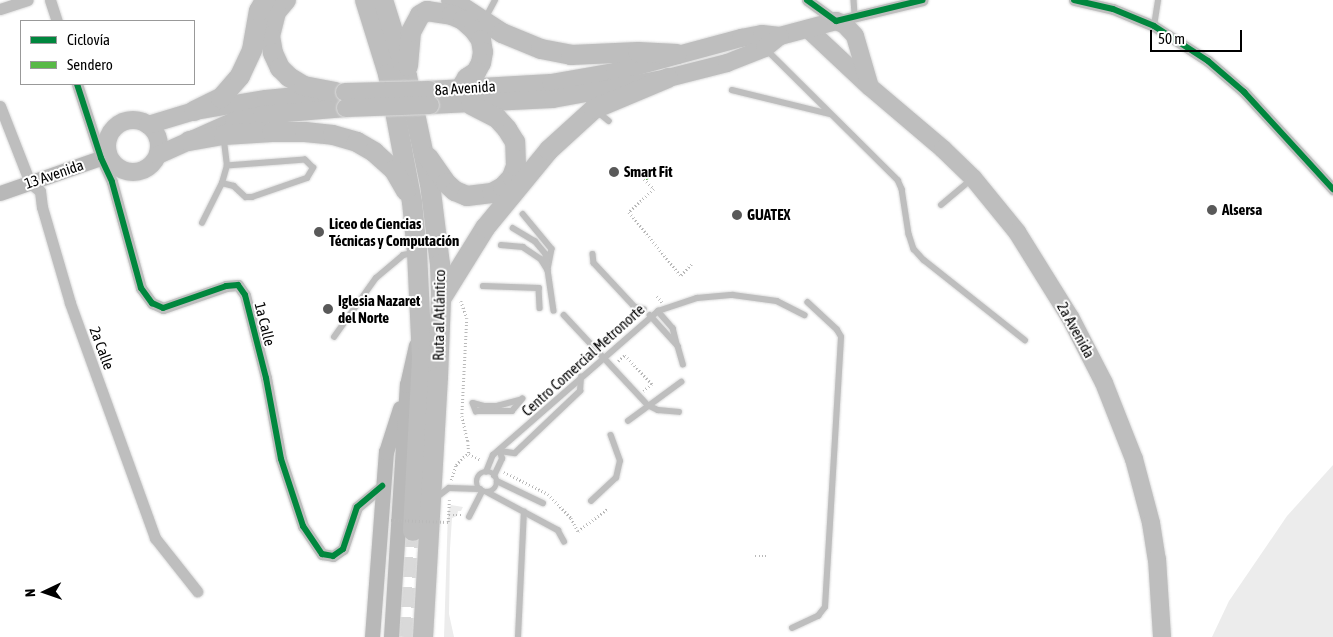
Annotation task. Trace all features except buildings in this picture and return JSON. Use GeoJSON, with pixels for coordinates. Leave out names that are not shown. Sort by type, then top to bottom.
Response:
{"type":"FeatureCollection","features":[{"type":"Feature","properties":{"kind":"highway"},"geometry":{"type":"LineString","coordinates":[[194,111],[221,98],[240,76],[252,50],[259,11],[265,0]]}},
{"type":"Feature","properties":{"kind":"highway"},"geometry":{"type":"LineString","coordinates":[[286,0],[276,12],[270,36],[273,53],[280,68],[289,77],[304,86],[342,97]]}},
{"type":"Feature","properties":{"kind":"highway"},"geometry":{"type":"LineString","coordinates":[[350,0],[372,22]]}},
{"type":"Feature","properties":{"kind":"highway","name":"Ruta al Atlántico"},"geometry":{"type":"LineString","coordinates":[[365,0],[388,74],[412,202],[417,252],[422,368],[413,531]]}},
{"type":"Feature","properties":{"kind":"highway","name":"Ruta al Atlántico"},"geometry":{"type":"LineString","coordinates":[[383,0],[407,76],[437,229],[441,299],[432,503],[423,637]]}},
{"type":"Feature","properties":{"kind":"highway"},"geometry":{"type":"LineString","coordinates":[[451,0],[517,41],[553,52],[592,55],[638,52],[676,54]]}},
{"type":"Feature","properties":{"kind":"highway"},"geometry":{"type":"LineString","coordinates":[[407,76],[412,32],[415,22],[427,11],[443,12],[463,20],[474,30],[480,40],[483,52],[481,63],[466,97],[497,118],[507,129],[515,142],[516,166],[512,177],[503,187],[483,196],[467,196],[455,191],[436,172],[422,147]]}},
{"type":"Feature","properties":{"kind":"highway"},"geometry":{"type":"LineString","coordinates":[[441,299],[485,228],[549,150],[602,115],[668,78]]}},
{"type":"Feature","properties":{"kind":"highway"},"geometry":{"type":"LineString","coordinates":[[189,141],[224,135],[305,132],[322,133],[357,142],[374,152],[394,170],[412,202]]}},
{"type":"Feature","properties":{"kind":"main road","name":"8a Avenida"},"geometry":{"type":"LineString","coordinates":[[466,97],[615,72],[676,54],[762,34],[780,36],[836,22]]}},
{"type":"Feature","properties":{"kind":"main road"},"geometry":{"type":"LineString","coordinates":[[836,22],[844,24],[854,36],[870,86]]}},
{"type":"Feature","properties":{"kind":"main road","name":"2a Avenida"},"geometry":{"type":"LineString","coordinates":[[808,29],[943,149],[972,178],[1017,232],[1041,269],[1078,333],[1111,399],[1134,459],[1151,523],[1156,559],[1162,637]]}},
{"type":"Feature","properties":{"kind":"main road","name":"8a Avenida"},"geometry":{"type":"LineString","coordinates":[[148,125],[194,111],[266,99],[342,97],[553,99],[668,78],[727,63],[765,48],[780,36]]}},
{"type":"Feature","properties":{"kind":"main road","name":"8a Avenida"},"geometry":{"type":"LineString","coordinates":[[158,155],[234,121],[342,97]]}},
{"type":"Feature","properties":{"kind":"main road"},"geometry":{"type":"LineString","coordinates":[[132,120],[148,125],[158,138],[158,155],[148,168],[133,172],[118,168],[105,156],[108,139],[117,126],[132,120]]}},
{"type":"Feature","properties":{"kind":"main road","name":"13 Avenida"},"geometry":{"type":"LineString","coordinates":[[0,193],[105,156]]}},
{"type":"Feature","properties":{"kind":"main road","name":"Ruta al Atlántico"},"geometry":{"type":"LineString","coordinates":[[391,637],[407,385],[421,320]]}},
{"type":"Feature","properties":{"kind":"main road"},"geometry":{"type":"LineString","coordinates":[[372,637],[386,452],[407,385]]}},
{"type":"Feature","properties":{"kind":"street"},"geometry":{"type":"LineString","coordinates":[[0,9],[28,0]]}},
{"type":"Feature","properties":{"kind":"street"},"geometry":{"type":"LineString","coordinates":[[50,0],[57,20]]}},
{"type":"Feature","properties":{"kind":"street"},"geometry":{"type":"LineString","coordinates":[[807,0],[836,22]]}},
{"type":"Feature","properties":{"kind":"street","name":"8a Avenida"},"geometry":{"type":"LineString","coordinates":[[836,22],[903,2],[924,0]]}},
{"type":"Feature","properties":{"kind":"street"},"geometry":{"type":"LineString","coordinates":[[1074,0],[1113,9],[1154,26],[1208,61],[1244,92],[1333,188]]}},
{"type":"Feature","properties":{"kind":"street","name":"1a Calle"},"geometry":{"type":"LineString","coordinates":[[77,85],[105,156],[142,288],[152,303],[163,308],[226,286],[238,285],[245,295],[266,378],[281,458],[303,526],[322,554],[334,556],[343,549],[357,507],[382,486]]}},
{"type":"Feature","properties":{"kind":"street","name":"2a Calle"},"geometry":{"type":"LineString","coordinates":[[0,106],[30,183],[40,191],[42,207],[70,303],[155,538],[197,591]]}},
{"type":"Feature","properties":{"kind":"lane"},"geometry":{"type":"LineString","coordinates":[[484,21],[495,0]]}},
{"type":"Feature","properties":{"kind":"lane"},"geometry":{"type":"LineString","coordinates":[[854,0],[855,15]]}},
{"type":"Feature","properties":{"kind":"lane"},"geometry":{"type":"LineString","coordinates":[[1154,26],[1158,0]]}},
{"type":"Feature","properties":{"kind":"lane"},"geometry":{"type":"LineString","coordinates":[[765,48],[898,180],[902,189],[909,234],[914,249],[924,260],[1024,340]]}},
{"type":"Feature","properties":{"kind":"lane"},"geometry":{"type":"LineString","coordinates":[[732,90],[832,115]]}},
{"type":"Feature","properties":{"kind":"lane"},"geometry":{"type":"LineString","coordinates":[[202,222],[222,183],[227,166],[224,135]]}},
{"type":"Feature","properties":{"kind":"lane"},"geometry":{"type":"LineString","coordinates":[[222,183],[234,186],[246,197],[252,197],[307,178],[313,168],[305,160],[227,166]]}},
{"type":"Feature","properties":{"kind":"lane"},"geometry":{"type":"LineString","coordinates":[[941,205],[972,178]]}},
{"type":"Feature","properties":{"kind":"lane"},"geometry":{"type":"LineString","coordinates":[[522,214],[552,249],[548,270]]}},
{"type":"Feature","properties":{"kind":"lane"},"geometry":{"type":"LineString","coordinates":[[513,228],[535,242],[546,254],[554,310]]}},
{"type":"Feature","properties":{"kind":"lane"},"geometry":{"type":"LineString","coordinates":[[501,245],[523,246],[541,259],[548,270]]}},
{"type":"Feature","properties":{"kind":"lane"},"geometry":{"type":"LineString","coordinates":[[334,337],[376,278],[403,255],[417,252]]}},
{"type":"Feature","properties":{"kind":"lane"},"geometry":{"type":"LineString","coordinates":[[593,254],[594,263],[636,307],[644,309]]}},
{"type":"Feature","properties":{"kind":"lane"},"geometry":{"type":"LineString","coordinates":[[483,286],[536,287],[540,292],[540,308]]}},
{"type":"Feature","properties":{"kind":"lane","name":"Centro Comercial Metronorte"},"geometry":{"type":"LineString","coordinates":[[486,472],[493,455],[500,451],[581,376],[608,356],[650,316],[658,311],[698,298],[734,295],[777,301],[805,315]]}},
{"type":"Feature","properties":{"kind":"lane"},"geometry":{"type":"LineString","coordinates":[[792,628],[818,616],[825,607],[841,337],[838,330],[808,303]]}},
{"type":"Feature","properties":{"kind":"lane"},"geometry":{"type":"LineString","coordinates":[[658,311],[673,328],[683,364]]}},
{"type":"Feature","properties":{"kind":"lane"},"geometry":{"type":"LineString","coordinates":[[564,315],[608,356],[648,405],[658,410],[679,412]]}},
{"type":"Feature","properties":{"kind":"lane"},"geometry":{"type":"LineString","coordinates":[[650,316],[678,346]]}},
{"type":"Feature","properties":{"kind":"lane"},"geometry":{"type":"LineString","coordinates":[[432,503],[449,488],[494,490],[502,460],[500,451],[515,453],[580,391],[581,376]]}},
{"type":"Feature","properties":{"kind":"lane"},"geometry":{"type":"LineString","coordinates":[[628,421],[682,382]]}},
{"type":"Feature","properties":{"kind":"lane"},"geometry":{"type":"LineString","coordinates":[[473,403],[484,406],[497,406],[522,399]]}},
{"type":"Feature","properties":{"kind":"lane"},"geometry":{"type":"LineString","coordinates":[[591,501],[616,478],[620,461],[611,436]]}},
{"type":"Feature","properties":{"kind":"lane"},"geometry":{"type":"LineString","coordinates":[[542,503],[486,472],[478,480],[483,490],[558,530],[564,541]]}},
{"type":"Feature","properties":{"kind":"lane"},"geometry":{"type":"LineString","coordinates":[[469,516],[483,490]]}},
{"type":"Feature","properties":{"kind":"lane"},"geometry":{"type":"LineString","coordinates":[[518,637],[524,512]]}},
{"type":"Feature","properties":{"kind":"path"},"geometry":{"type":"LineString","coordinates":[[644,179],[654,188],[629,212],[681,276],[692,263]]}},
{"type":"Feature","properties":{"kind":"path"},"geometry":{"type":"LineString","coordinates":[[608,356],[617,362],[625,355],[648,378],[652,384],[639,395]]}},
{"type":"Feature","properties":{"kind":"path"},"geometry":{"type":"LineString","coordinates":[[391,520],[449,522],[449,488],[456,465],[463,457],[469,454]]}},
{"type":"Feature","properties":{"kind":"path"},"geometry":{"type":"LineString","coordinates":[[449,515],[469,516]]}},
{"type":"Feature","properties":{"kind":"path"},"geometry":{"type":"LineString","coordinates":[[755,556],[767,556]]}},
{"type":"Feature","properties":{"kind":"shaded area"},"geometry":{"type":"Polygon","coordinates":[[[1333,465],[1333,637],[1212,637],[1229,601],[1287,516],[1333,465]]]}},
{"type":"Feature","properties":{"kind":"shaded area"},"geometry":{"type":"Polygon","coordinates":[[[451,505],[463,507],[461,511],[458,511],[457,516],[452,518],[449,614],[454,637],[444,637],[448,511],[451,505]]]}},
{"type":"Feature","properties":{"kind":"tunnel"},"geometry":{"type":"LineString","coordinates":[[404,637],[413,531]]}},
{"type":"Feature","properties":{"kind":"marked path"},"geometry":{"type":"LineString","coordinates":[[645,178],[653,171]]}},
{"type":"Feature","properties":{"kind":"cycle path"},"geometry":{"type":"LineString","coordinates":[[807,0],[836,21],[923,0]]}},
{"type":"Feature","properties":{"kind":"cycle path"},"geometry":{"type":"LineString","coordinates":[[1074,0],[1113,9],[1154,26],[1208,61],[1244,92],[1333,189]]}},
{"type":"Feature","properties":{"kind":"cycle path"},"geometry":{"type":"LineString","coordinates":[[77,85],[101,158],[112,182],[141,288],[152,303],[163,308],[226,286],[238,285],[245,295],[266,378],[281,459],[303,526],[322,554],[333,556],[343,549],[357,507],[382,486]]}},
{"type":"Feature","properties":{"kind":"place","name":"Smart Fit"},"geometry":{"type":"Point","coordinates":[614,172]}},
{"type":"Feature","properties":{"kind":"place","name":"Alsersa"},"geometry":{"type":"Point","coordinates":[1212,210]}},
{"type":"Feature","properties":{"kind":"place","name":"GUATEX"},"geometry":{"type":"Point","coordinates":[737,215]}},
{"type":"Feature","properties":{"kind":"place","name":"Liceo de Ciencias Técnicas y Computación"},"geometry":{"type":"Point","coordinates":[319,232]}},
{"type":"Feature","properties":{"kind":"place","name":"Iglesia Nazaret del Norte"},"geometry":{"type":"Point","coordinates":[328,309]}}]}
